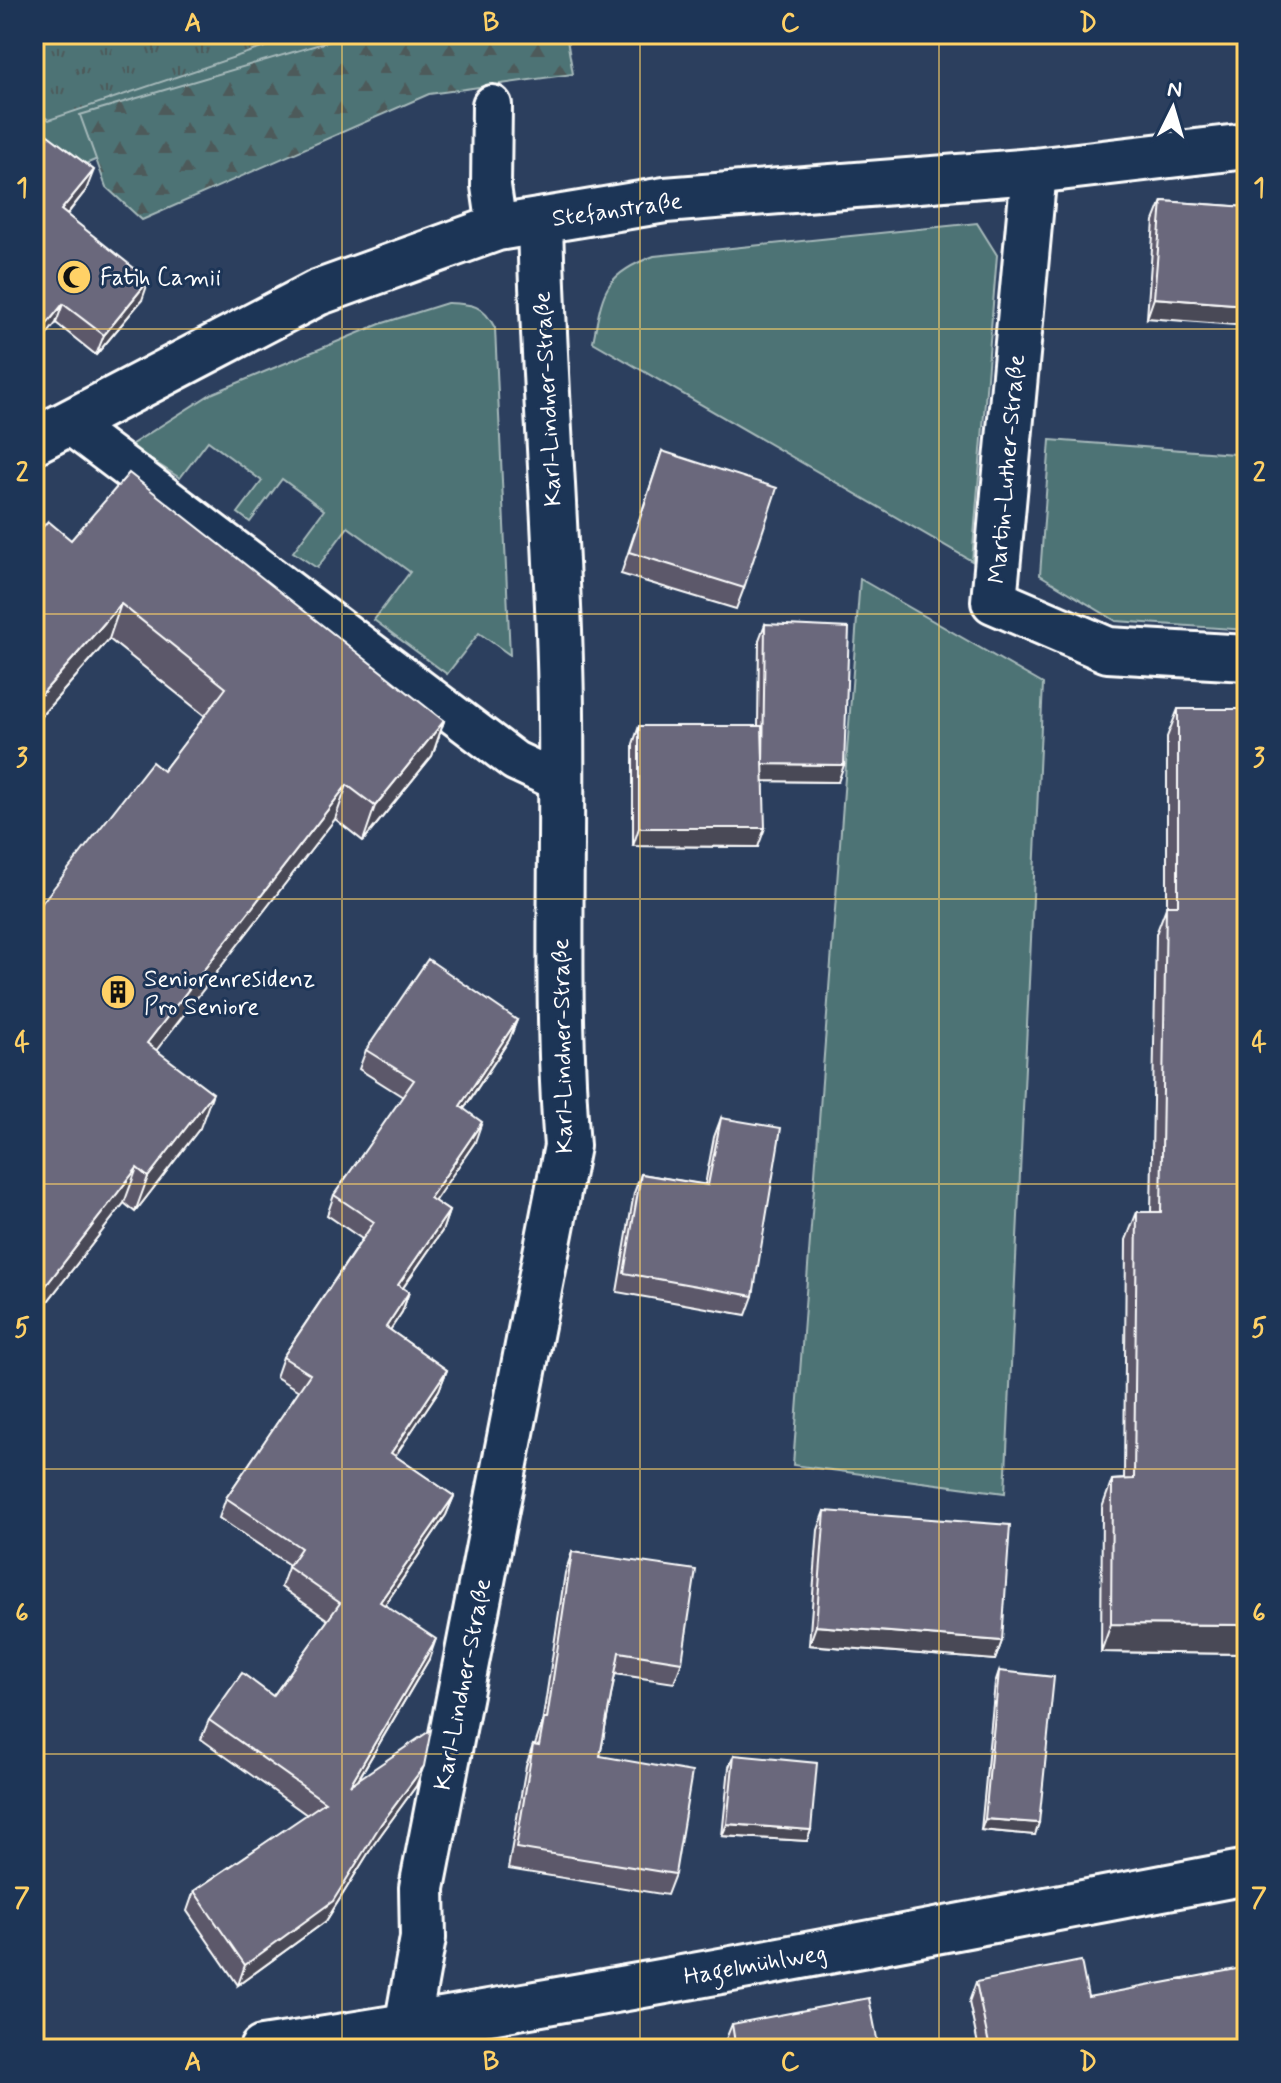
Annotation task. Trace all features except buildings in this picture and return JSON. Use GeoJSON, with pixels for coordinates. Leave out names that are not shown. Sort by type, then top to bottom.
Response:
{"type":"FeatureCollection","features":[{"type":"Feature","properties":{"kind":"street","name":"Stefanstraße"},"geometry":{"type":"LineString","coordinates":[[50,432],[317,293],[497,228],[665,200],[1034,171],[1247,146]]}},
{"type":"Feature","properties":{"kind":"street","name":"Martin-Luther-Straße"},"geometry":{"type":"LineString","coordinates":[[1034,171],[994,601],[1108,650],[1247,658]]}},
{"type":"Feature","properties":{"kind":"street","name":"Karl-Lindner-Straße"},"geometry":{"type":"LineString","coordinates":[[405,2037],[423,1938],[422,1888],[567,1146],[561,1075],[560,660],[542,340],[540,221]]}},
{"type":"Feature","properties":{"kind":"street","name":"Hagelmühlweg"},"geometry":{"type":"LineString","coordinates":[[262,2049],[405,2037],[1247,1872]]}},
{"type":"Feature","properties":{"kind":"lane"},"geometry":{"type":"LineString","coordinates":[[492,105],[491,186],[497,228]]}},
{"type":"Feature","properties":{"kind":"lane"},"geometry":{"type":"LineString","coordinates":[[50,432],[515,761],[560,782]]}},
{"type":"Feature","properties":{"kind":"green space"},"geometry":{"type":"Polygon","coordinates":[[[34,34],[324,34],[340,57],[76,168],[34,140],[34,34]]]}},
{"type":"Feature","properties":{"kind":"green space"},"geometry":{"type":"Polygon","coordinates":[[[34,34],[278,34],[288,39],[49,120],[34,110],[34,34]]]}},
{"type":"Feature","properties":{"kind":"green space"},"geometry":{"type":"Polygon","coordinates":[[[354,34],[566,34],[573,74],[429,94],[142,220],[106,187],[80,115],[354,34]]]}},
{"type":"Feature","properties":{"kind":"green space"},"geometry":{"type":"Polygon","coordinates":[[[977,223],[997,255],[972,561],[593,342],[603,298],[614,279],[637,263],[654,256],[977,223]]]}},
{"type":"Feature","properties":{"kind":"green space"},"geometry":{"type":"Polygon","coordinates":[[[447,303],[476,307],[486,314],[495,328],[510,655],[479,633],[447,674],[374,620],[410,572],[348,527],[317,568],[293,552],[324,510],[282,479],[250,522],[238,513],[262,481],[208,441],[180,478],[129,446],[211,394],[380,324],[447,303]]]}},
{"type":"Feature","properties":{"kind":"green space"},"geometry":{"type":"Polygon","coordinates":[[[1050,440],[1247,455],[1247,630],[1116,621],[1040,575],[1050,440]]]}},
{"type":"Feature","properties":{"kind":"green space"},"geometry":{"type":"Polygon","coordinates":[[[860,579],[1043,684],[1005,1493],[793,1465],[860,579]]]}},
{"type":"Feature","properties":{"kind":"place","name":"Fatih Camii"},"geometry":{"type":"Point","coordinates":[74,277]}},
{"type":"Feature","properties":{"kind":"place","name":"Seniorenresidenz Pro Seniore"},"geometry":{"type":"Point","coordinates":[118,992]}}]}
